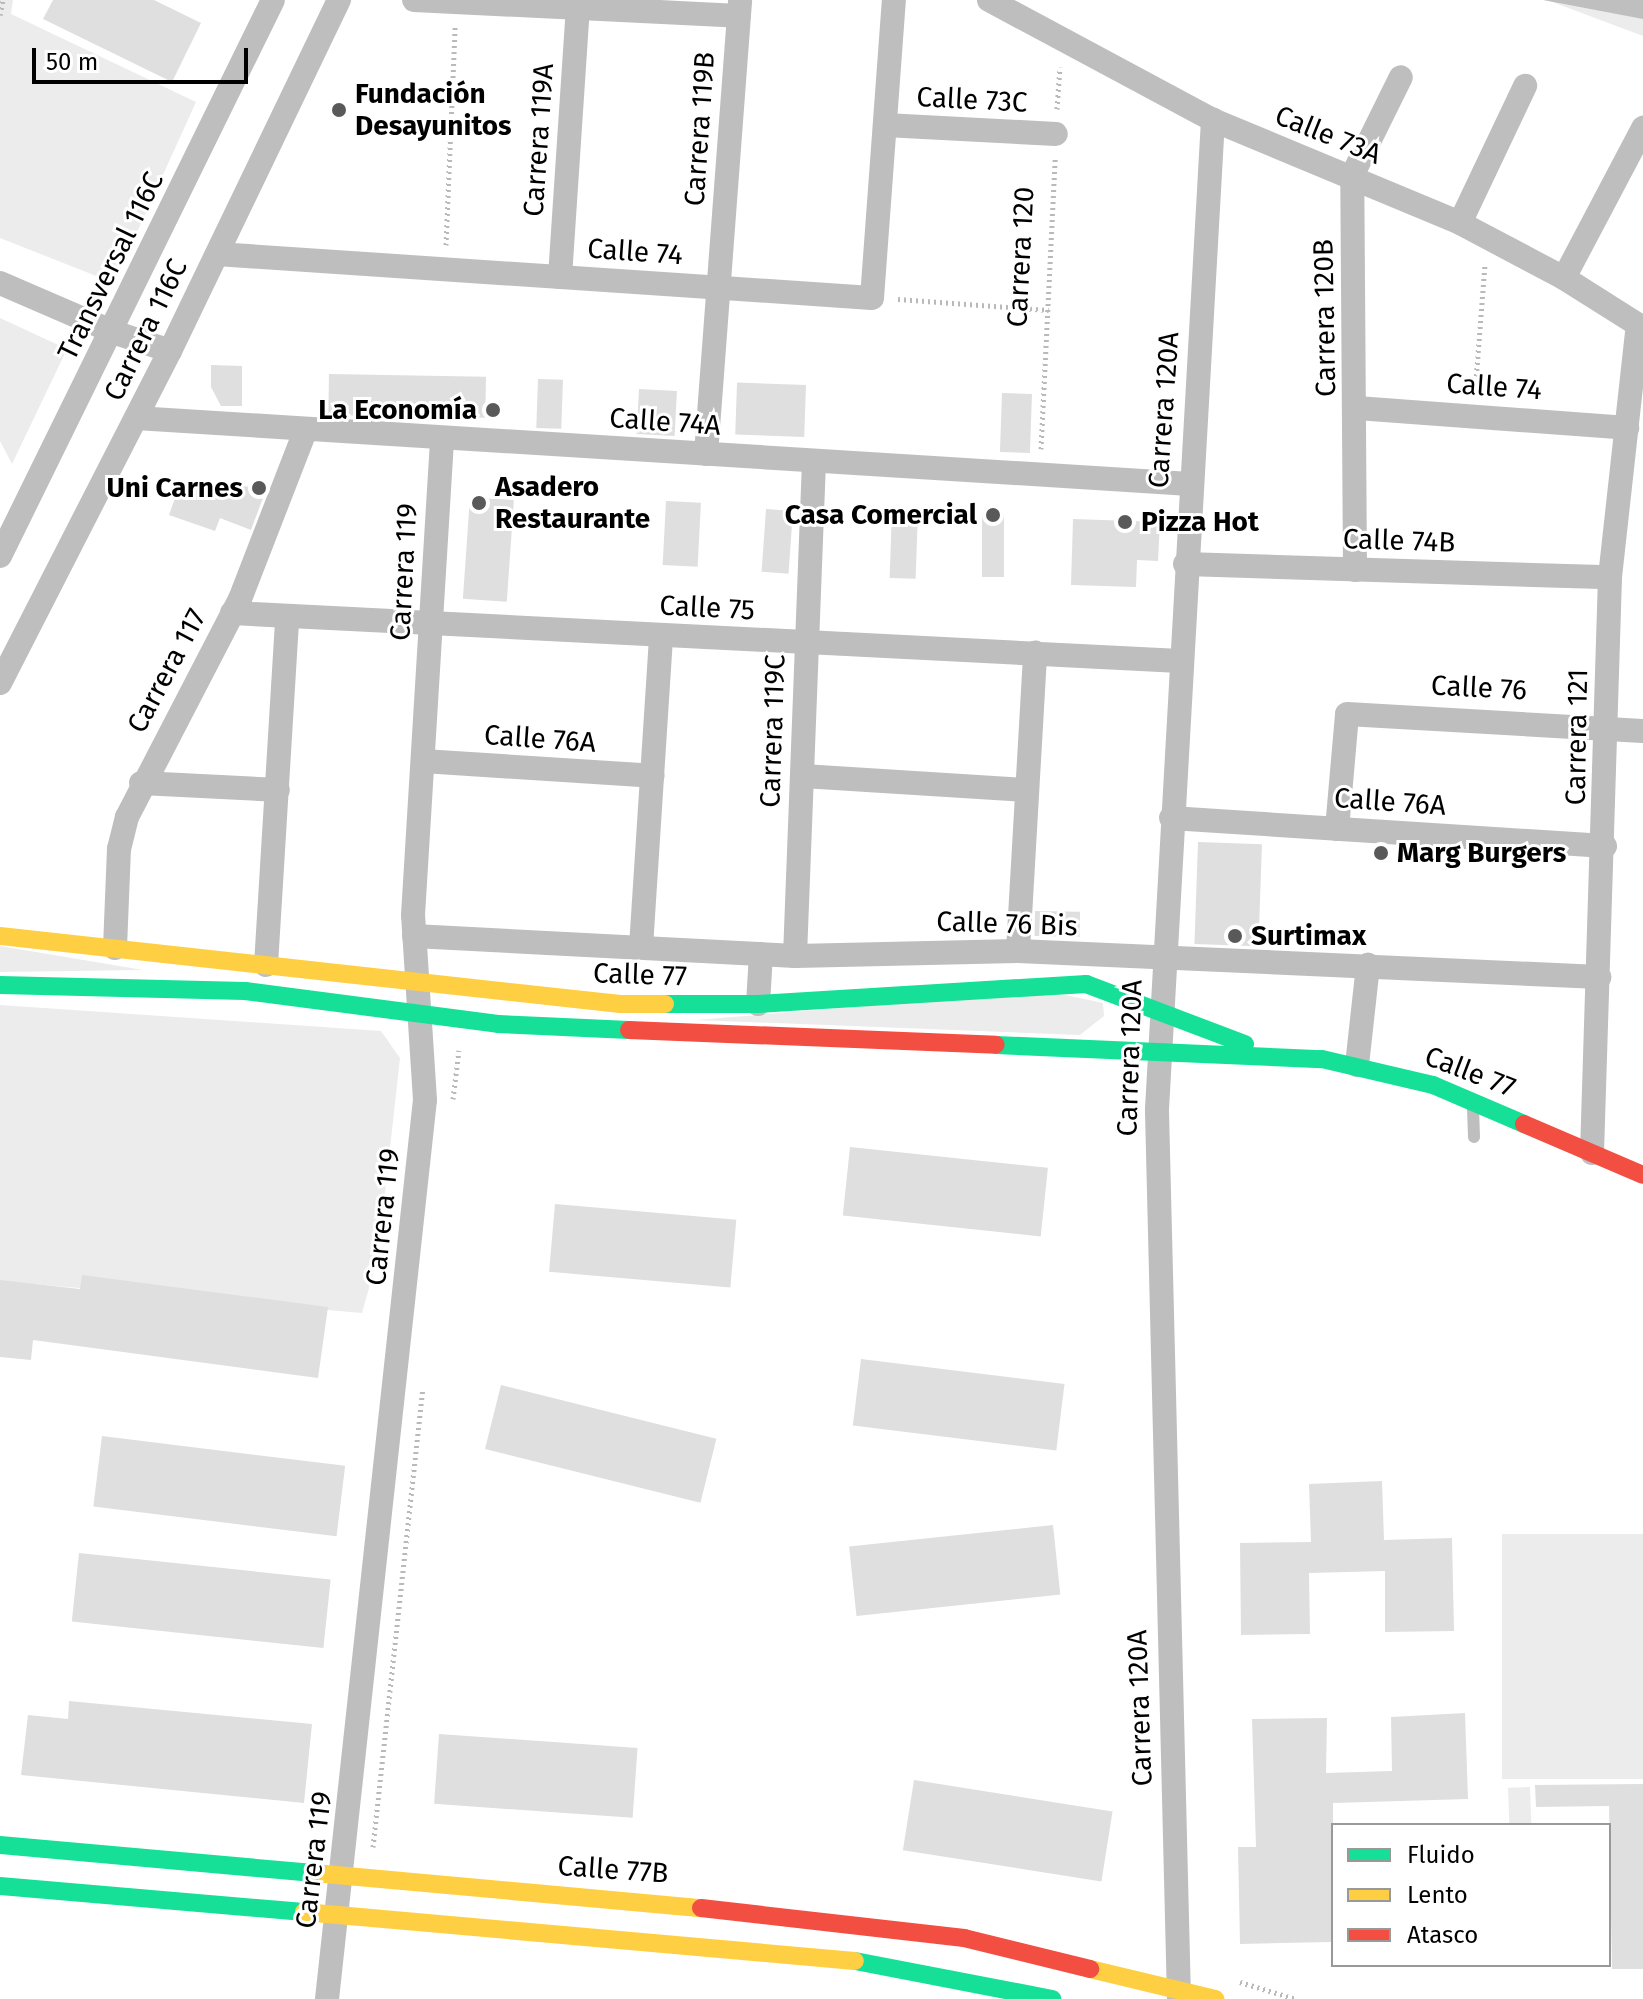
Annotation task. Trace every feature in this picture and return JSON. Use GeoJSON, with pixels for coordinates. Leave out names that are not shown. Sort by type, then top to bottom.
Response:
{"type":"FeatureCollection","features":[{"type":"Feature","properties":{"kind":"street","name":"Transversal 116C"},"geometry":{"type":"LineString","coordinates":[[0,556],[113,332],[273,0]]}},
{"type":"Feature","properties":{"kind":"street","name":"Carrera 116C"},"geometry":{"type":"LineString","coordinates":[[0,683],[170,351],[339,0]]}},
{"type":"Feature","properties":{"kind":"street"},"geometry":{"type":"LineString","coordinates":[[414,0],[578,8],[739,8]]}},
{"type":"Feature","properties":{"kind":"street"},"geometry":{"type":"LineString","coordinates":[[872,298],[894,0]]}},
{"type":"Feature","properties":{"kind":"street","name":"Calle 73A"},"geometry":{"type":"LineString","coordinates":[[989,0],[1029,10],[1061,42],[1213,120],[1460,223],[1564,278],[1640,327]]}},
{"type":"Feature","properties":{"kind":"street","name":"Carrera 119A"},"geometry":{"type":"LineString","coordinates":[[560,277],[578,8]]}},
{"type":"Feature","properties":{"kind":"street","name":"Carrera 119B"},"geometry":{"type":"LineString","coordinates":[[706,454],[739,8]]}},
{"type":"Feature","properties":{"kind":"street","name":"Carrera 120B"},"geometry":{"type":"LineString","coordinates":[[1355,570],[1357,408],[1352,176],[1401,77]]}},
{"type":"Feature","properties":{"kind":"street"},"geometry":{"type":"LineString","coordinates":[[1460,223],[1525,86]]}},
{"type":"Feature","properties":{"kind":"street","name":"Carrera 120A"},"geometry":{"type":"LineString","coordinates":[[1179,1994],[1158,1282],[1158,1051],[1213,120]]}},
{"type":"Feature","properties":{"kind":"street","name":"Calle 73C"},"geometry":{"type":"LineString","coordinates":[[885,125],[1056,134]]}},
{"type":"Feature","properties":{"kind":"street"},"geometry":{"type":"LineString","coordinates":[[1564,278],[1643,128]]}},
{"type":"Feature","properties":{"kind":"street","name":"Calle 74"},"geometry":{"type":"LineString","coordinates":[[217,254],[872,298]]}},
{"type":"Feature","properties":{"kind":"street"},"geometry":{"type":"LineString","coordinates":[[0,283],[113,332],[170,351]]}},
{"type":"Feature","properties":{"kind":"street","name":"Carrera 121"},"geometry":{"type":"LineString","coordinates":[[1592,1153],[1605,846],[1610,577],[1640,327]]}},
{"type":"Feature","properties":{"kind":"street","name":"Calle 74"},"geometry":{"type":"LineString","coordinates":[[1357,408],[1627,428]]}},
{"type":"Feature","properties":{"kind":"street","name":"Calle 74A"},"geometry":{"type":"LineString","coordinates":[[136,418],[1190,484]]}},
{"type":"Feature","properties":{"kind":"street","name":"Carrera 117"},"geometry":{"type":"LineString","coordinates":[[115,948],[119,849],[141,783],[232,613],[306,429]]}},
{"type":"Feature","properties":{"kind":"street","name":"Carrera 119"},"geometry":{"type":"LineString","coordinates":[[327,1999],[425,1100],[414,936],[442,438]]}},
{"type":"Feature","properties":{"kind":"street","name":"Carrera 119C"},"geometry":{"type":"LineString","coordinates":[[795,956],[814,461]]}},
{"type":"Feature","properties":{"kind":"street","name":"Calle 74B"},"geometry":{"type":"LineString","coordinates":[[1185,564],[1610,577]]}},
{"type":"Feature","properties":{"kind":"street","name":"Calle 75"},"geometry":{"type":"LineString","coordinates":[[232,613],[1180,661]]}},
{"type":"Feature","properties":{"kind":"street"},"geometry":{"type":"LineString","coordinates":[[266,965],[287,617]]}},
{"type":"Feature","properties":{"kind":"street"},"geometry":{"type":"LineString","coordinates":[[641,947],[661,636]]}},
{"type":"Feature","properties":{"kind":"street"},"geometry":{"type":"LineString","coordinates":[[1018,951],[1035,652]]}},
{"type":"Feature","properties":{"kind":"street","name":"Calle 76"},"geometry":{"type":"LineString","coordinates":[[1337,829],[1343,724],[1347,714],[1359,711],[1608,726],[1643,731]]}},
{"type":"Feature","properties":{"kind":"street","name":"Calle 76A"},"geometry":{"type":"LineString","coordinates":[[423,761],[653,776]]}},
{"type":"Feature","properties":{"kind":"street"},"geometry":{"type":"LineString","coordinates":[[803,776],[1027,790]]}},
{"type":"Feature","properties":{"kind":"street"},"geometry":{"type":"LineString","coordinates":[[141,783],[278,790]]}},
{"type":"Feature","properties":{"kind":"street","name":"Calle 76A"},"geometry":{"type":"LineString","coordinates":[[1171,818],[1605,846]]}},
{"type":"Feature","properties":{"kind":"street","name":"Calle 77"},"geometry":{"type":"LineString","coordinates":[[0,936],[620,1004],[758,1004],[1086,984],[1269,1054]]}},
{"type":"Feature","properties":{"kind":"street","name":"Calle 76 Bis"},"geometry":{"type":"LineString","coordinates":[[414,936],[795,956],[1018,951],[1163,961],[1368,965],[1599,977]]}},
{"type":"Feature","properties":{"kind":"street"},"geometry":{"type":"LineString","coordinates":[[969,989],[972,950]]}},
{"type":"Feature","properties":{"kind":"street"},"geometry":{"type":"LineString","coordinates":[[758,1004],[761,954]]}},
{"type":"Feature","properties":{"kind":"street"},"geometry":{"type":"LineString","coordinates":[[1357,1065],[1368,965]]}},
{"type":"Feature","properties":{"kind":"street","name":"Calle 77"},"geometry":{"type":"LineString","coordinates":[[0,985],[245,991],[462,1021],[850,1042],[1269,1054],[1357,1065],[1473,1100],[1643,1175]]}},
{"type":"Feature","properties":{"kind":"street","name":"Calle 77B"},"geometry":{"type":"LineString","coordinates":[[0,1845],[369,1880],[687,1904],[964,1938],[1179,1994],[1215,1999]]}},
{"type":"Feature","properties":{"kind":"street"},"geometry":{"type":"LineString","coordinates":[[0,1886],[337,1918],[620,1936],[889,1965],[1052,1999]]}},
{"type":"Feature","properties":{"kind":"lane"},"geometry":{"type":"LineString","coordinates":[[1473,1100],[1474,1137]]}},
{"type":"Feature","properties":{"kind":"path"},"geometry":{"type":"LineString","coordinates":[[0,15],[3,0]]}},
{"type":"Feature","properties":{"kind":"path"},"geometry":{"type":"LineString","coordinates":[[445,269],[456,2]]}},
{"type":"Feature","properties":{"kind":"path","name":"Carrera 120"},"geometry":{"type":"LineString","coordinates":[[1040,475],[1061,42]]}},
{"type":"Feature","properties":{"kind":"path"},"geometry":{"type":"LineString","coordinates":[[1474,415],[1487,239]]}},
{"type":"Feature","properties":{"kind":"path"},"geometry":{"type":"LineString","coordinates":[[872,298],[1049,310]]}},
{"type":"Feature","properties":{"kind":"path"},"geometry":{"type":"LineString","coordinates":[[452,1109],[462,1021]]}},
{"type":"Feature","properties":{"kind":"path"},"geometry":{"type":"LineString","coordinates":[[369,1880],[424,1373]]}},
{"type":"Feature","properties":{"kind":"shaded area"},"geometry":{"type":"Polygon","coordinates":[[[0,0],[13,0],[11,14],[196,102],[114,283],[0,238],[0,0]]]}},
{"type":"Feature","properties":{"kind":"shaded area"},"geometry":{"type":"Polygon","coordinates":[[[1543,0],[1643,0],[1643,19],[1543,0]]]}},
{"type":"Feature","properties":{"kind":"shaded area"},"geometry":{"type":"Polygon","coordinates":[[[1547,0],[1643,0],[1643,36],[1547,0]]]}},
{"type":"Feature","properties":{"kind":"shaded area"},"geometry":{"type":"Polygon","coordinates":[[[0,318],[67,349],[12,464],[0,441],[0,318]]]}},
{"type":"Feature","properties":{"kind":"shaded area"},"geometry":{"type":"Polygon","coordinates":[[[0,946],[143,970],[0,972],[0,946]]]}},
{"type":"Feature","properties":{"kind":"shaded area"},"geometry":{"type":"Polygon","coordinates":[[[1047,991],[1103,1003],[1104,1016],[1080,1035],[696,1020],[1047,991]]]}},
{"type":"Feature","properties":{"kind":"shaded area"},"geometry":{"type":"Polygon","coordinates":[[[0,1005],[381,1031],[400,1058],[378,1256],[362,1313],[0,1281],[0,1005]]]}},
{"type":"Feature","properties":{"kind":"shaded area"},"geometry":{"type":"Polygon","coordinates":[[[1502,1534],[1643,1534],[1643,1779],[1502,1779],[1502,1534]]]}},
{"type":"Feature","properties":{"kind":"shaded area"},"geometry":{"type":"Polygon","coordinates":[[[1530,1787],[1531,1823],[1509,1823],[1508,1788],[1530,1787]]]}},
{"type":"Feature","properties":{"kind":"building"},"geometry":{"type":"Polygon","coordinates":[[[53,0],[154,0],[201,23],[172,82],[43,19],[53,0]]]}},
{"type":"Feature","properties":{"kind":"building"},"geometry":{"type":"Polygon","coordinates":[[[211,365],[242,366],[242,406],[221,406],[211,387],[211,365]]]}},
{"type":"Feature","properties":{"kind":"building"},"geometry":{"type":"Polygon","coordinates":[[[329,374],[486,377],[485,418],[328,415],[329,374]]]}},
{"type":"Feature","properties":{"kind":"building"},"geometry":{"type":"Polygon","coordinates":[[[538,379],[563,380],[561,429],[536,428],[538,379]]]}},
{"type":"Feature","properties":{"kind":"building"},"geometry":{"type":"Polygon","coordinates":[[[737,383],[806,385],[804,437],[735,435],[737,383]]]}},
{"type":"Feature","properties":{"kind":"building"},"geometry":{"type":"Polygon","coordinates":[[[639,389],[677,391],[675,436],[637,434],[639,389]]]}},
{"type":"Feature","properties":{"kind":"building"},"geometry":{"type":"Polygon","coordinates":[[[1002,393],[1032,394],[1030,453],[1000,452],[1002,393]]]}},
{"type":"Feature","properties":{"kind":"building"},"geometry":{"type":"Polygon","coordinates":[[[181,481],[267,487],[251,530],[220,518],[215,531],[169,515],[181,481]]]}},
{"type":"Feature","properties":{"kind":"building"},"geometry":{"type":"Polygon","coordinates":[[[470,497],[514,500],[507,602],[463,599],[470,497]]]}},
{"type":"Feature","properties":{"kind":"building"},"geometry":{"type":"Polygon","coordinates":[[[666,501],[701,503],[698,567],[663,565],[666,501]]]}},
{"type":"Feature","properties":{"kind":"building"},"geometry":{"type":"Polygon","coordinates":[[[766,509],[793,511],[789,574],[762,572],[766,509]]]}},
{"type":"Feature","properties":{"kind":"building"},"geometry":{"type":"Polygon","coordinates":[[[892,510],[918,511],[916,579],[890,578],[892,510]]]}},
{"type":"Feature","properties":{"kind":"building"},"geometry":{"type":"Polygon","coordinates":[[[982,513],[1004,513],[1004,577],[982,577],[982,513]]]}},
{"type":"Feature","properties":{"kind":"building"},"geometry":{"type":"Polygon","coordinates":[[[1073,519],[1160,522],[1158,561],[1137,560],[1136,587],[1071,585],[1073,519]]]}},
{"type":"Feature","properties":{"kind":"building"},"geometry":{"type":"Polygon","coordinates":[[[1198,842],[1262,844],[1258,946],[1194,944],[1198,842]]]}},
{"type":"Feature","properties":{"kind":"building"},"geometry":{"type":"Polygon","coordinates":[[[1035,911],[1080,912],[1080,937],[1035,936],[1035,911]]]}},
{"type":"Feature","properties":{"kind":"building"},"geometry":{"type":"Polygon","coordinates":[[[850,1147],[1048,1168],[1041,1236],[843,1216],[850,1147]]]}},
{"type":"Feature","properties":{"kind":"building"},"geometry":{"type":"Polygon","coordinates":[[[555,1204],[736,1220],[730,1288],[549,1272],[555,1204]]]}},
{"type":"Feature","properties":{"kind":"building"},"geometry":{"type":"Polygon","coordinates":[[[82,1275],[328,1307],[318,1378],[33,1340],[31,1360],[0,1357],[0,1280],[80,1289],[82,1275]]]}},
{"type":"Feature","properties":{"kind":"building"},"geometry":{"type":"Polygon","coordinates":[[[861,1359],[1064,1384],[1056,1450],[853,1426],[861,1359]]]}},
{"type":"Feature","properties":{"kind":"building"},"geometry":{"type":"Polygon","coordinates":[[[501,1385],[716,1439],[700,1503],[485,1449],[501,1385]]]}},
{"type":"Feature","properties":{"kind":"building"},"geometry":{"type":"Polygon","coordinates":[[[102,1436],[345,1466],[337,1536],[93,1506],[102,1436]]]}},
{"type":"Feature","properties":{"kind":"building"},"geometry":{"type":"Polygon","coordinates":[[[1382,1481],[1384,1540],[1452,1538],[1454,1631],[1385,1632],[1385,1571],[1309,1573],[1310,1634],[1241,1635],[1240,1543],[1311,1542],[1309,1484],[1382,1481]]]}},
{"type":"Feature","properties":{"kind":"building"},"geometry":{"type":"Polygon","coordinates":[[[1053,1525],[1060,1595],[856,1616],[849,1546],[1053,1525]]]}},
{"type":"Feature","properties":{"kind":"building"},"geometry":{"type":"Polygon","coordinates":[[[79,1553],[331,1579],[323,1648],[72,1622],[79,1553]]]}},
{"type":"Feature","properties":{"kind":"building"},"geometry":{"type":"Polygon","coordinates":[[[69,1701],[312,1724],[304,1803],[21,1775],[28,1715],[68,1719],[69,1701]]]}},
{"type":"Feature","properties":{"kind":"building"},"geometry":{"type":"Polygon","coordinates":[[[1465,1713],[1468,1799],[1333,1803],[1331,1942],[1240,1944],[1238,1847],[1256,1847],[1252,1719],[1327,1718],[1326,1773],[1392,1771],[1391,1717],[1465,1713]]]}},
{"type":"Feature","properties":{"kind":"building"},"geometry":{"type":"Polygon","coordinates":[[[439,1734],[638,1748],[633,1818],[434,1804],[439,1734]]]}},
{"type":"Feature","properties":{"kind":"building"},"geometry":{"type":"Polygon","coordinates":[[[914,1780],[1113,1811],[1101,1882],[903,1850],[914,1780]]]}},
{"type":"Feature","properties":{"kind":"building"},"geometry":{"type":"Polygon","coordinates":[[[1643,1784],[1643,1969],[1612,1969],[1609,1806],[1536,1807],[1535,1785],[1643,1784]]]}},
{"type":"Feature","properties":{"kind":"traffic: fast"},"geometry":{"type":"LineString","coordinates":[[665,1004],[758,1004],[1086,984],[1245,1044]]}},
{"type":"Feature","properties":{"kind":"traffic: fast"},"geometry":{"type":"LineString","coordinates":[[0,985],[245,991],[498,1024],[629,1030]]}},
{"type":"Feature","properties":{"kind":"traffic: fast"},"geometry":{"type":"LineString","coordinates":[[996,1045],[1322,1059],[1433,1085],[1524,1124]]}},
{"type":"Feature","properties":{"kind":"traffic: fast"},"geometry":{"type":"LineString","coordinates":[[0,1845],[325,1874]]}},
{"type":"Feature","properties":{"kind":"traffic: fast"},"geometry":{"type":"LineString","coordinates":[[0,1886],[304,1912]]}},
{"type":"Feature","properties":{"kind":"traffic: fast"},"geometry":{"type":"LineString","coordinates":[[855,1961],[1052,1999]]}},
{"type":"Feature","properties":{"kind":"traffic: slow"},"geometry":{"type":"LineString","coordinates":[[0,936],[620,1004],[665,1004]]}},
{"type":"Feature","properties":{"kind":"traffic: slow"},"geometry":{"type":"LineString","coordinates":[[325,1874],[701,1908]]}},
{"type":"Feature","properties":{"kind":"traffic: slow"},"geometry":{"type":"LineString","coordinates":[[304,1912],[855,1961]]}},
{"type":"Feature","properties":{"kind":"traffic: slow"},"geometry":{"type":"LineString","coordinates":[[1090,1969],[1215,1999]]}},
{"type":"Feature","properties":{"kind":"traffic: jam"},"geometry":{"type":"LineString","coordinates":[[629,1030],[996,1045]]}},
{"type":"Feature","properties":{"kind":"traffic: jam"},"geometry":{"type":"LineString","coordinates":[[1524,1124],[1643,1175]]}},
{"type":"Feature","properties":{"kind":"traffic: jam"},"geometry":{"type":"LineString","coordinates":[[701,1908],[964,1938],[1090,1969]]}},
{"type":"Feature","properties":{"kind":"place","name":"Fundación Desayunitos"},"geometry":{"type":"Point","coordinates":[339,110]}},
{"type":"Feature","properties":{"kind":"place","name":"La Economía"},"geometry":{"type":"Point","coordinates":[493,410]}},
{"type":"Feature","properties":{"kind":"place","name":"Uni Carnes"},"geometry":{"type":"Point","coordinates":[259,488]}},
{"type":"Feature","properties":{"kind":"place","name":"Asadero Restaurante"},"geometry":{"type":"Point","coordinates":[479,503]}},
{"type":"Feature","properties":{"kind":"place","name":"Casa Comercial"},"geometry":{"type":"Point","coordinates":[993,515]}},
{"type":"Feature","properties":{"kind":"place","name":"Pizza Hot"},"geometry":{"type":"Point","coordinates":[1125,522]}},
{"type":"Feature","properties":{"kind":"place","name":"Marg Burgers"},"geometry":{"type":"Point","coordinates":[1381,853]}},
{"type":"Feature","properties":{"kind":"place","name":"Surtimax"},"geometry":{"type":"Point","coordinates":[1235,936]}}]}
